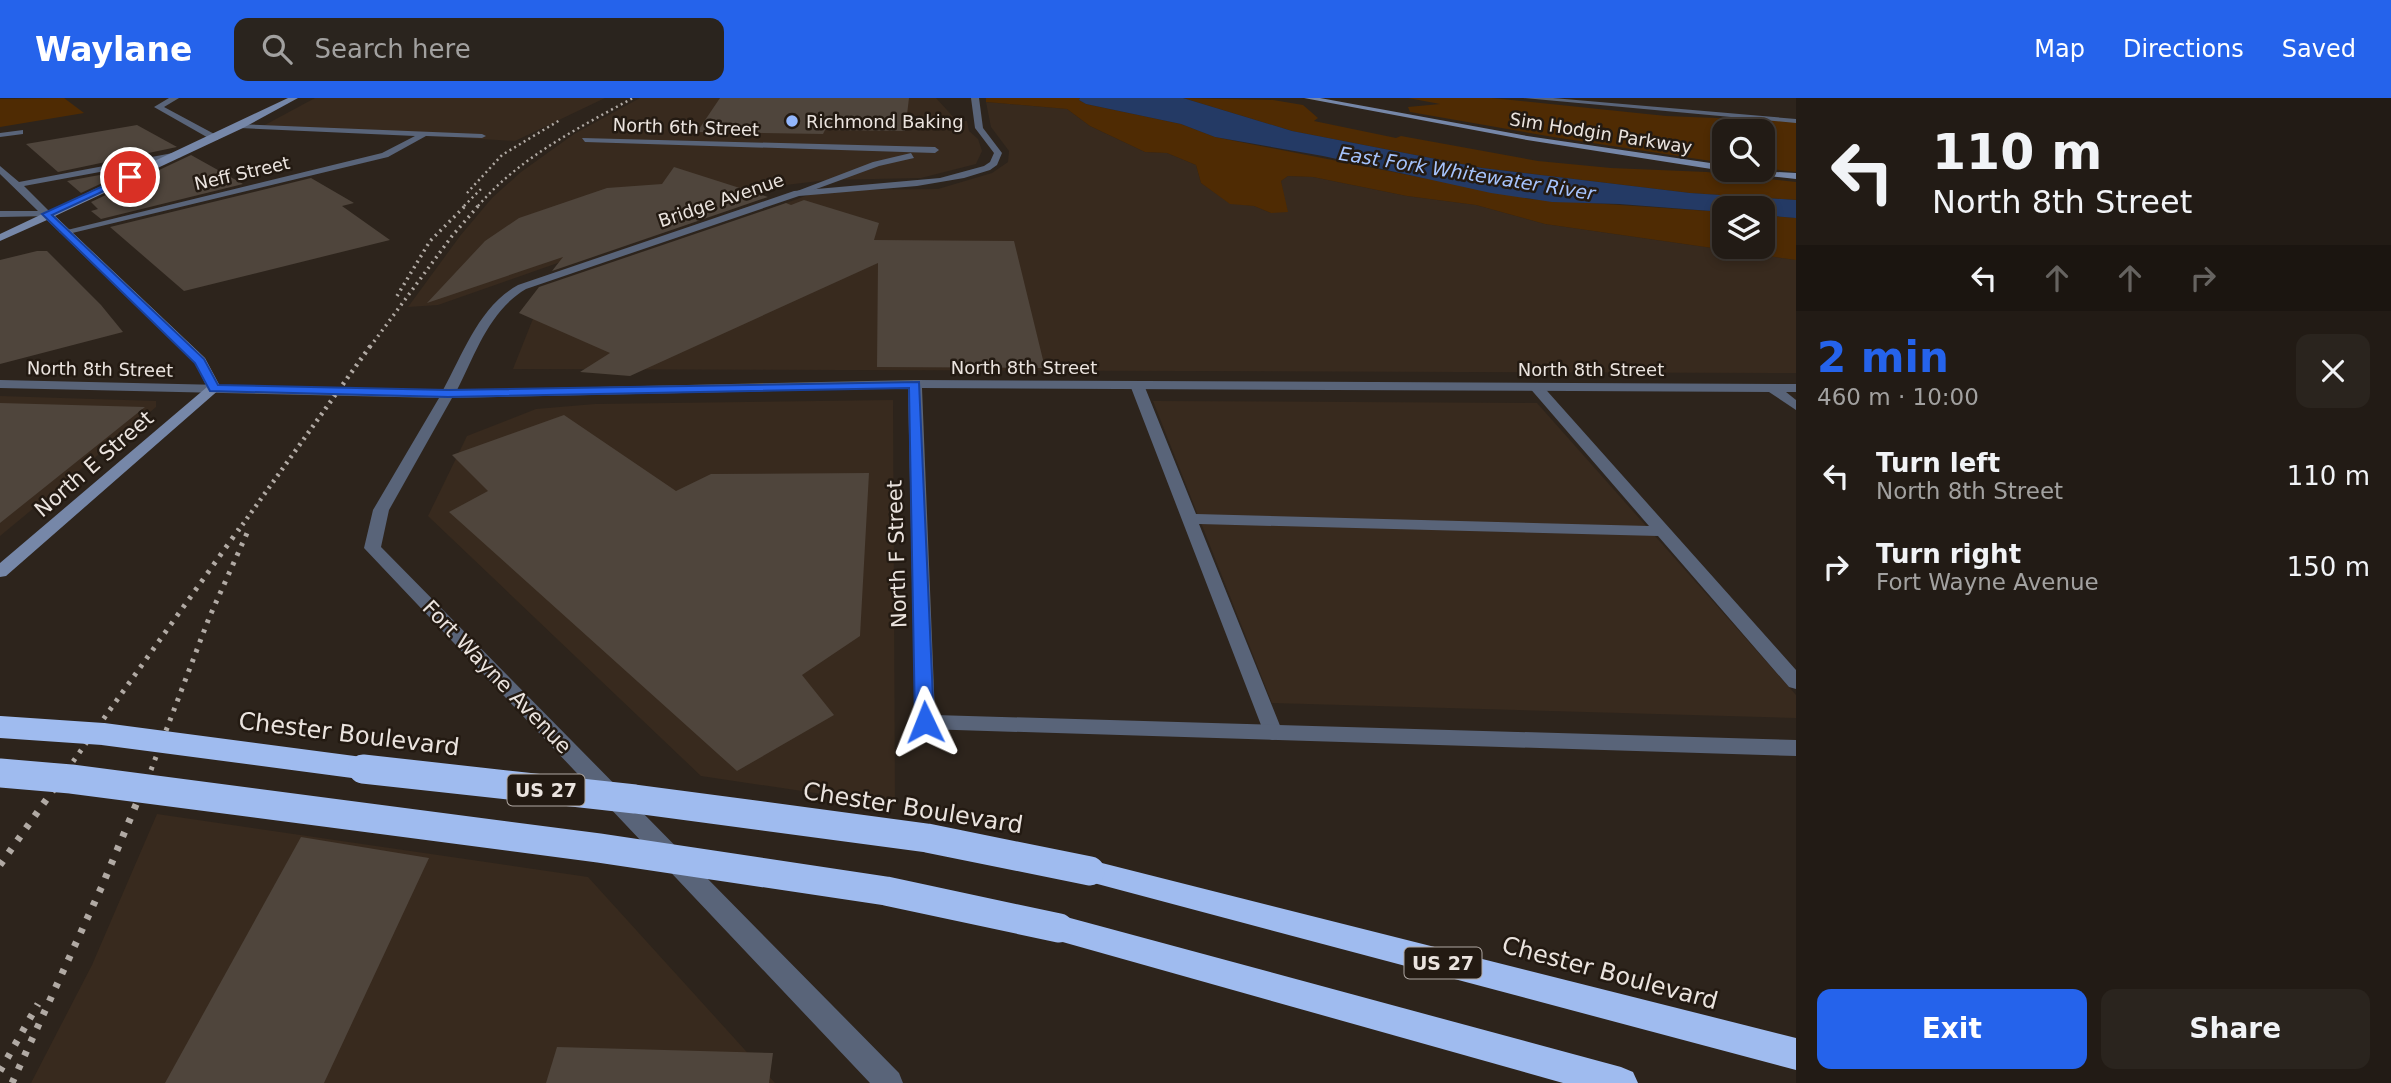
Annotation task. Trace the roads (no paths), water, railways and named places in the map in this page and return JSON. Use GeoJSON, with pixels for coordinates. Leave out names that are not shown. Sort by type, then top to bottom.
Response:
{"type":"FeatureCollection","features":[{"type":"Feature","properties":{"kind":"highway","name":"Chester Boulevard"},"geometry":{"type":"LineString","coordinates":[[0,727],[103,734],[418,776],[635,799],[926,838],[1090,871],[1796,1054]]}},
{"type":"Feature","properties":{"kind":"highway","name":"US 27"},"geometry":{"type":"LineString","coordinates":[[0,773],[71,779],[613,850],[886,891],[1059,928],[1621,1083]]}},
{"type":"Feature","properties":{"kind":"street"},"geometry":{"type":"LineString","coordinates":[[175,98],[158,107],[215,138]]}},
{"type":"Feature","properties":{"kind":"street"},"geometry":{"type":"LineString","coordinates":[[0,238],[240,127],[294,98]]}},
{"type":"Feature","properties":{"kind":"street","name":"Bridge Avenue"},"geometry":{"type":"LineString","coordinates":[[448,394],[491,312],[508,295],[522,287],[797,193],[835,187],[936,182],[987,168],[994,163],[998,153],[979,128],[975,98]]}},
{"type":"Feature","properties":{"kind":"street","name":"Sim Hodgin Parkway"},"geometry":{"type":"LineString","coordinates":[[1308,98],[1550,142],[1712,166]]}},
{"type":"Feature","properties":{"kind":"street"},"geometry":{"type":"LineString","coordinates":[[1527,98],[1796,121]]}},
{"type":"Feature","properties":{"kind":"street"},"geometry":{"type":"LineString","coordinates":[[240,127],[482,136]]}},
{"type":"Feature","properties":{"kind":"street"},"geometry":{"type":"LineString","coordinates":[[0,135],[20,132]]}},
{"type":"Feature","properties":{"kind":"street","name":"Neff Street"},"geometry":{"type":"LineString","coordinates":[[64,232],[385,155],[424,134]]}},
{"type":"Feature","properties":{"kind":"street","name":"North 6th Street"},"geometry":{"type":"LineString","coordinates":[[585,140],[934,150],[876,164],[797,193]]}},
{"type":"Feature","properties":{"kind":"street"},"geometry":{"type":"LineString","coordinates":[[17,185],[178,155]]}},
{"type":"Feature","properties":{"kind":"street"},"geometry":{"type":"LineString","coordinates":[[0,169],[200,361],[214,388]]}},
{"type":"Feature","properties":{"kind":"street"},"geometry":{"type":"LineString","coordinates":[[1775,174],[1796,176]]}},
{"type":"Feature","properties":{"kind":"street"},"geometry":{"type":"LineString","coordinates":[[0,214],[47,214]]}},
{"type":"Feature","properties":{"kind":"street","name":"North 8th Street"},"geometry":{"type":"LineString","coordinates":[[0,384],[448,394],[915,384],[1796,388]]}},
{"type":"Feature","properties":{"kind":"street","name":"North F Street"},"geometry":{"type":"LineString","coordinates":[[915,384],[925,722],[1273,733]]}},
{"type":"Feature","properties":{"kind":"street"},"geometry":{"type":"LineString","coordinates":[[1137,385],[1273,733],[1796,748]]}},
{"type":"Feature","properties":{"kind":"street"},"geometry":{"type":"LineString","coordinates":[[1535,386],[1796,682]]}},
{"type":"Feature","properties":{"kind":"street","name":"North E Street"},"geometry":{"type":"LineString","coordinates":[[0,572],[214,388]]}},
{"type":"Feature","properties":{"kind":"street"},"geometry":{"type":"LineString","coordinates":[[1772,388],[1796,406]]}},
{"type":"Feature","properties":{"kind":"street","name":"Fort Wayne Avenue"},"geometry":{"type":"LineString","coordinates":[[448,394],[381,510],[372,548],[889,1083]]}},
{"type":"Feature","properties":{"kind":"street"},"geometry":{"type":"LineString","coordinates":[[1189,519],[1662,531]]}},
{"type":"Feature","properties":{"kind":"water","name":"East Fork Whitewater River"},"geometry":{"type":"Polygon","coordinates":[[[1183,98],[1292,131],[1482,168],[1735,196],[1712,196],[1712,211],[1552,202],[1491,193],[1323,156],[1215,137],[1181,124],[1086,104],[1079,100],[1183,98]]]}},
{"type":"Feature","properties":{"kind":"water"},"geometry":{"type":"Polygon","coordinates":[[[1775,199],[1796,200],[1796,218],[1775,216],[1775,199]]]}},
{"type":"Feature","properties":{"kind":"railway"},"geometry":{"type":"LineString","coordinates":[[478,206],[512,173],[550,145],[633,98]]}},
{"type":"Feature","properties":{"kind":"railway"},"geometry":{"type":"LineString","coordinates":[[467,193],[502,155],[560,120]]}},
{"type":"Feature","properties":{"kind":"railway"},"geometry":{"type":"LineString","coordinates":[[464,206],[483,187]]}},
{"type":"Feature","properties":{"kind":"railway"},"geometry":{"type":"LineString","coordinates":[[397,296],[430,241],[466,205]]}},
{"type":"Feature","properties":{"kind":"railway"},"geometry":{"type":"LineString","coordinates":[[370,347],[452,236],[479,205]]}},
{"type":"Feature","properties":{"kind":"railway"},"geometry":{"type":"LineString","coordinates":[[238,531],[371,345]]}},
{"type":"Feature","properties":{"kind":"railway"},"geometry":{"type":"LineString","coordinates":[[67,770],[239,529]]}},
{"type":"Feature","properties":{"kind":"railway"},"geometry":{"type":"LineString","coordinates":[[151,770],[209,618],[248,531]]}},
{"type":"Feature","properties":{"kind":"railway"},"geometry":{"type":"LineString","coordinates":[[0,865],[68,769]]}},
{"type":"Feature","properties":{"kind":"railway"},"geometry":{"type":"LineString","coordinates":[[12,1083],[102,886],[151,769]]}},
{"type":"Feature","properties":{"kind":"railway"},"geometry":{"type":"LineString","coordinates":[[0,1071],[38,1004]]}},
{"type":"Feature","properties":{"kind":"place","name":"Richmond Baking"},"geometry":{"type":"Point","coordinates":[792,121]}}]}
